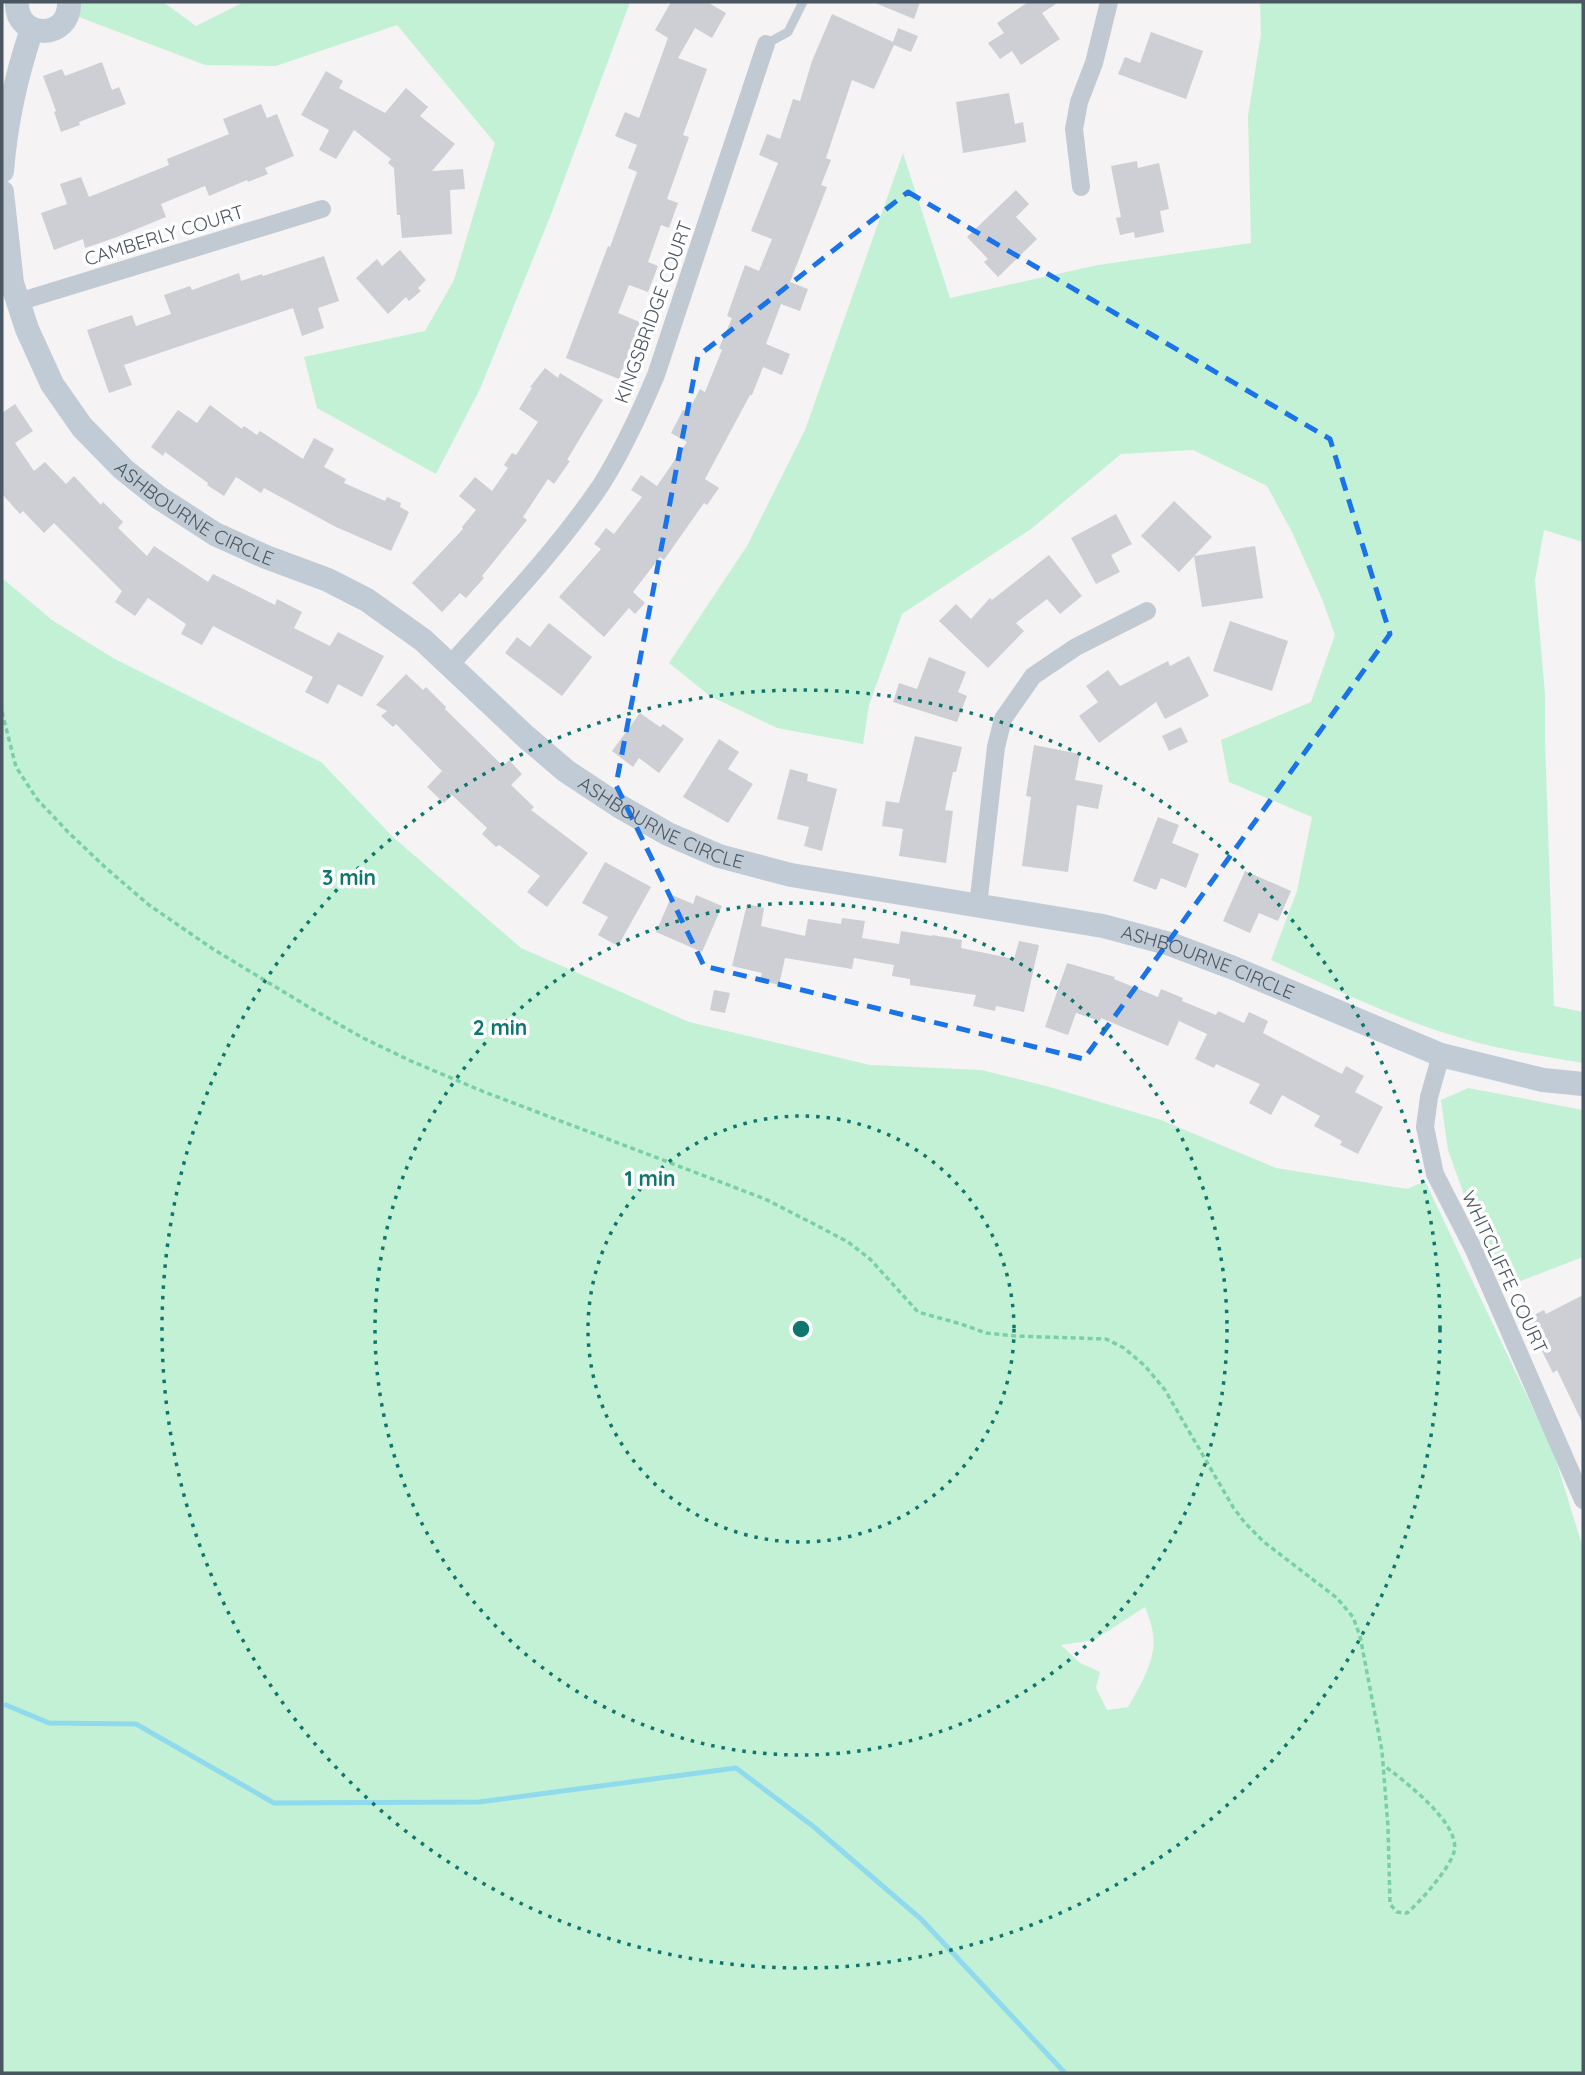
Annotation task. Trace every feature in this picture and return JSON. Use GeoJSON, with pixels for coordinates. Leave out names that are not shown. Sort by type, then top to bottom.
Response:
{"type":"FeatureCollection","features":[{"type":"Feature","properties":{"kind":"street"},"geometry":{"type":"LineString","coordinates":[[17,2],[19,16],[24,24],[32,29],[47,31],[61,25],[69,12],[69,2]]}},
{"type":"Feature","properties":{"kind":"street"},"geometry":{"type":"LineString","coordinates":[[1081,187],[1074,129],[1079,102],[1094,63],[1109,2]]}},
{"type":"Feature","properties":{"kind":"street"},"geometry":{"type":"LineString","coordinates":[[2,172],[6,125],[15,83],[32,29]]}},
{"type":"Feature","properties":{"kind":"street","name":"KINGSBRIDGE COURT"},"geometry":{"type":"LineString","coordinates":[[450,665],[569,529],[601,484],[640,412],[656,375],[766,44]]}},
{"type":"Feature","properties":{"kind":"street","name":"ASHBOURNE CIRCLE"},"geometry":{"type":"LineString","coordinates":[[2,192],[12,283],[27,329],[52,384],[82,427],[123,469],[158,497],[215,534],[328,580],[367,600],[424,640],[566,771],[668,834],[719,856],[791,875],[1103,926],[1170,944],[1441,1055],[1543,1080],[1583,1084]]}},
{"type":"Feature","properties":{"kind":"street","name":"CAMBERLY COURT"},"geometry":{"type":"LineString","coordinates":[[18,302],[322,209]]}},
{"type":"Feature","properties":{"kind":"street"},"geometry":{"type":"LineString","coordinates":[[978,906],[996,747],[1003,719],[1033,676],[1076,648],[1147,611]]}},
{"type":"Feature","properties":{"kind":"street","name":"WHITCLIFFE COURT"},"geometry":{"type":"LineString","coordinates":[[1441,1055],[1429,1097],[1425,1127],[1435,1174],[1474,1250],[1583,1500]]}},
{"type":"Feature","properties":{"kind":"lane"},"geometry":{"type":"LineString","coordinates":[[766,44],[788,33],[803,2]]}},
{"type":"Feature","properties":{"kind":"path"},"geometry":{"type":"LineString","coordinates":[[2,712],[16,767],[24,781],[60,824],[107,869],[149,905],[213,949],[343,1027],[411,1061],[482,1091],[775,1204],[848,1242],[870,1259],[918,1312],[986,1334],[1106,1339],[1124,1348],[1145,1366],[1165,1390],[1245,1523],[1264,1542],[1336,1598],[1353,1617],[1360,1636],[1383,1765],[1390,1904],[1396,1912],[1407,1913],[1438,1879],[1455,1851],[1453,1838],[1440,1815],[1410,1784],[1383,1765]]}},
{"type":"Feature","properties":{"kind":"highlighted area"},"geometry":{"type":"Polygon","coordinates":[[[908,192],[1330,439],[1390,634],[1084,1059],[704,966],[616,785],[698,356],[908,192]]]}},
{"type":"Feature","properties":{"kind":"green space"},"geometry":{"type":"Polygon","coordinates":[[[79,2],[163,2],[196,26],[244,2],[630,2],[552,212],[480,389],[436,474],[317,408],[304,357],[425,331],[454,280],[495,143],[397,25],[276,66],[205,65],[79,17],[79,2]]]}},
{"type":"Feature","properties":{"kind":"green space"},"geometry":{"type":"Polygon","coordinates":[[[1260,2],[1583,2],[1583,542],[1544,530],[1535,580],[1545,694],[1554,1006],[1583,1012],[1583,1063],[1491,1046],[1436,1030],[1364,1002],[1271,960],[1297,891],[1312,817],[1229,782],[1221,740],[1311,702],[1335,635],[1292,532],[1267,486],[1193,450],[1121,454],[1031,529],[902,614],[869,705],[863,744],[777,728],[710,696],[669,663],[747,546],[805,430],[903,153],[950,298],[1098,265],[1251,243],[1248,116],[1261,34],[1260,2]]]}},
{"type":"Feature","properties":{"kind":"green space"},"geometry":{"type":"Polygon","coordinates":[[[2,578],[52,620],[113,658],[321,762],[393,837],[521,948],[689,1022],[870,1065],[981,1070],[1046,1086],[1161,1120],[1276,1168],[1407,1189],[1425,1181],[1553,1451],[1583,1548],[1583,2073],[2,2073],[2,578]],[[1145,1607],[1094,1640],[1061,1645],[1080,1663],[1100,1672],[1096,1688],[1107,1710],[1128,1707],[1146,1672],[1154,1643],[1145,1607]]]}},
{"type":"Feature","properties":{"kind":"green space"},"geometry":{"type":"Polygon","coordinates":[[[1468,1088],[1583,1110],[1583,1257],[1510,1285],[1467,1203],[1448,1150],[1441,1100],[1468,1088]]]}},
{"type":"Feature","properties":{"kind":"building"},"geometry":{"type":"Polygon","coordinates":[[[671,2],[707,2],[726,13],[712,38],[695,28],[678,58],[707,69],[683,135],[689,137],[667,199],[678,203],[669,228],[661,225],[648,262],[658,266],[648,292],[629,285],[618,313],[642,323],[619,379],[566,358],[637,172],[628,168],[637,145],[615,136],[625,112],[639,118],[668,38],[655,30],[671,2]]]}},
{"type":"Feature","properties":{"kind":"building"},"geometry":{"type":"Polygon","coordinates":[[[873,2],[920,2],[914,19],[873,2]]]}},
{"type":"Feature","properties":{"kind":"building"},"geometry":{"type":"Polygon","coordinates":[[[1028,2],[1059,2],[1042,13],[1060,39],[1021,65],[1012,51],[1000,59],[988,43],[1004,33],[997,23],[1028,2]]]}},
{"type":"Feature","properties":{"kind":"building"},"geometry":{"type":"Polygon","coordinates":[[[832,14],[893,42],[898,28],[918,36],[911,52],[894,45],[874,89],[852,80],[826,158],[831,160],[821,185],[827,187],[790,282],[808,289],[800,311],[781,304],[766,344],[790,354],[782,375],[763,367],[752,395],[705,479],[719,488],[707,505],[704,503],[664,560],[660,557],[633,592],[645,603],[635,614],[629,608],[604,637],[559,597],[601,549],[594,544],[606,528],[614,534],[642,497],[631,490],[641,475],[657,486],[687,442],[671,433],[683,410],[688,412],[700,389],[705,392],[722,350],[719,348],[732,318],[727,316],[745,265],[759,271],[772,239],[751,231],[778,163],[759,155],[767,134],[780,139],[793,99],[800,101],[812,61],[832,14]]]}},
{"type":"Feature","properties":{"kind":"building"},"geometry":{"type":"Polygon","coordinates":[[[1151,32],[1203,51],[1186,99],[1118,74],[1125,57],[1140,63],[1151,32]]]}},
{"type":"Feature","properties":{"kind":"building"},"geometry":{"type":"Polygon","coordinates":[[[102,62],[112,90],[119,87],[126,104],[61,132],[43,76],[62,69],[65,76],[102,62]]]}},
{"type":"Feature","properties":{"kind":"building"},"geometry":{"type":"Polygon","coordinates":[[[326,71],[343,81],[339,88],[385,113],[406,88],[428,107],[420,116],[455,144],[432,171],[463,169],[465,189],[450,190],[452,234],[402,238],[400,215],[397,215],[394,168],[388,163],[391,159],[354,130],[336,159],[319,150],[329,130],[301,115],[326,71]]]}},
{"type":"Feature","properties":{"kind":"building"},"geometry":{"type":"Polygon","coordinates":[[[1009,93],[1015,124],[1023,122],[1026,142],[963,153],[956,102],[1009,93]]]}},
{"type":"Feature","properties":{"kind":"building"},"geometry":{"type":"Polygon","coordinates":[[[261,104],[267,118],[277,114],[294,156],[265,168],[268,174],[248,182],[247,180],[209,196],[205,186],[161,204],[166,217],[117,237],[85,248],[83,239],[54,250],[41,213],[67,204],[60,184],[81,177],[89,197],[169,165],[167,159],[229,134],[223,119],[261,104]]]}},
{"type":"Feature","properties":{"kind":"building"},"geometry":{"type":"Polygon","coordinates":[[[1137,161],[1138,168],[1159,163],[1169,209],[1160,211],[1164,232],[1135,238],[1134,232],[1120,235],[1116,218],[1121,217],[1111,166],[1137,161]]]}},
{"type":"Feature","properties":{"kind":"building"},"geometry":{"type":"Polygon","coordinates":[[[1016,190],[1029,204],[1016,217],[1037,239],[998,277],[984,262],[988,259],[967,237],[1016,190]]]}},
{"type":"Feature","properties":{"kind":"building"},"geometry":{"type":"Polygon","coordinates":[[[400,250],[426,280],[418,288],[421,291],[409,301],[406,297],[388,314],[356,278],[377,259],[382,266],[400,250]]]}},
{"type":"Feature","properties":{"kind":"building"},"geometry":{"type":"Polygon","coordinates":[[[324,256],[339,301],[318,308],[324,328],[302,336],[293,308],[124,365],[132,385],[109,393],[87,330],[132,315],[136,326],[171,314],[164,295],[190,286],[192,290],[239,273],[241,281],[324,256]]]}},
{"type":"Feature","properties":{"kind":"building"},"geometry":{"type":"Polygon","coordinates":[[[545,368],[558,378],[560,373],[603,400],[567,460],[570,461],[554,484],[548,479],[523,517],[527,520],[482,576],[484,578],[466,598],[460,593],[442,612],[412,583],[463,529],[476,510],[459,496],[475,477],[492,491],[508,468],[504,465],[512,453],[516,455],[538,422],[519,409],[532,388],[530,387],[545,368]]]}},
{"type":"Feature","properties":{"kind":"building"},"geometry":{"type":"Polygon","coordinates":[[[15,404],[33,431],[15,443],[34,471],[45,462],[66,484],[74,476],[101,505],[103,502],[123,522],[118,528],[147,556],[154,546],[208,582],[213,574],[275,605],[277,599],[302,612],[294,628],[330,646],[338,632],[384,656],[362,697],[338,684],[328,704],[305,692],[313,677],[213,626],[202,645],[181,634],[186,624],[148,598],[135,616],[115,602],[122,591],[54,523],[44,533],[23,511],[20,514],[2,494],[2,413],[15,404]]]}},
{"type":"Feature","properties":{"kind":"building"},"geometry":{"type":"Polygon","coordinates":[[[210,405],[242,429],[244,426],[257,435],[260,431],[303,459],[314,438],[334,449],[324,467],[346,479],[344,483],[385,501],[387,497],[401,503],[400,507],[409,512],[391,551],[336,527],[264,488],[261,493],[236,477],[224,496],[165,452],[163,456],[151,447],[178,410],[197,423],[210,405]]]}},
{"type":"Feature","properties":{"kind":"building"},"geometry":{"type":"Polygon","coordinates":[[[1174,501],[1212,537],[1179,572],[1141,536],[1174,501]]]}},
{"type":"Feature","properties":{"kind":"building"},"geometry":{"type":"Polygon","coordinates":[[[1116,514],[1132,544],[1111,555],[1120,572],[1096,584],[1071,538],[1116,514]]]}},
{"type":"Feature","properties":{"kind":"building"},"geometry":{"type":"Polygon","coordinates":[[[1255,546],[1263,598],[1202,607],[1194,556],[1255,546]]]}},
{"type":"Feature","properties":{"kind":"building"},"geometry":{"type":"Polygon","coordinates":[[[1049,555],[1082,596],[1060,614],[1047,599],[1016,623],[1024,631],[988,668],[939,621],[956,604],[971,619],[990,598],[992,600],[1049,555]]]}},
{"type":"Feature","properties":{"kind":"building"},"geometry":{"type":"Polygon","coordinates":[[[1230,621],[1288,641],[1272,691],[1213,671],[1230,621]]]}},
{"type":"Feature","properties":{"kind":"building"},"geometry":{"type":"Polygon","coordinates":[[[549,623],[592,657],[562,696],[505,653],[517,637],[530,647],[549,623]]]}},
{"type":"Feature","properties":{"kind":"building"},"geometry":{"type":"Polygon","coordinates":[[[1189,656],[1209,696],[1165,719],[1156,702],[1099,743],[1079,716],[1098,702],[1086,686],[1108,670],[1120,686],[1168,661],[1170,666],[1189,656]]]}},
{"type":"Feature","properties":{"kind":"building"},"geometry":{"type":"Polygon","coordinates":[[[929,657],[966,672],[958,692],[967,696],[957,722],[893,702],[899,683],[917,689],[929,657]]]}},
{"type":"Feature","properties":{"kind":"building"},"geometry":{"type":"Polygon","coordinates":[[[406,674],[423,690],[426,687],[503,766],[509,760],[522,774],[511,785],[534,807],[531,810],[588,853],[547,907],[527,892],[540,876],[499,845],[496,847],[482,834],[487,828],[452,795],[444,803],[427,787],[442,771],[396,724],[393,727],[381,716],[387,711],[376,705],[406,674]]]}},
{"type":"Feature","properties":{"kind":"building"},"geometry":{"type":"Polygon","coordinates":[[[640,713],[660,727],[663,724],[684,739],[659,773],[639,758],[633,767],[612,751],[640,713]]]}},
{"type":"Feature","properties":{"kind":"building"},"geometry":{"type":"Polygon","coordinates":[[[1181,727],[1188,742],[1169,751],[1162,736],[1181,727]]]}},
{"type":"Feature","properties":{"kind":"building"},"geometry":{"type":"Polygon","coordinates":[[[915,736],[962,747],[956,772],[953,772],[945,810],[953,811],[946,863],[899,856],[903,829],[882,826],[886,801],[899,803],[915,736]]]}},
{"type":"Feature","properties":{"kind":"building"},"geometry":{"type":"Polygon","coordinates":[[[719,739],[739,752],[728,769],[753,784],[728,823],[683,797],[719,739]]]}},
{"type":"Feature","properties":{"kind":"building"},"geometry":{"type":"Polygon","coordinates":[[[1034,745],[1080,754],[1075,780],[1103,785],[1098,809],[1077,805],[1068,872],[1022,866],[1031,797],[1026,796],[1034,745]]]}},
{"type":"Feature","properties":{"kind":"building"},"geometry":{"type":"Polygon","coordinates":[[[790,769],[808,774],[807,781],[837,789],[822,851],[804,846],[809,827],[777,819],[790,769]]]}},
{"type":"Feature","properties":{"kind":"building"},"geometry":{"type":"Polygon","coordinates":[[[1158,817],[1179,825],[1172,843],[1199,854],[1186,888],[1161,878],[1156,890],[1133,881],[1158,817]]]}},
{"type":"Feature","properties":{"kind":"building"},"geometry":{"type":"Polygon","coordinates":[[[605,862],[651,887],[618,946],[598,935],[608,917],[582,903],[605,862]]]}},
{"type":"Feature","properties":{"kind":"building"},"geometry":{"type":"Polygon","coordinates":[[[1245,871],[1291,891],[1278,921],[1259,913],[1250,933],[1223,921],[1245,871]]]}},
{"type":"Feature","properties":{"kind":"building"},"geometry":{"type":"Polygon","coordinates":[[[672,895],[693,904],[696,895],[722,906],[702,952],[656,932],[672,895]]]}},
{"type":"Feature","properties":{"kind":"building"},"geometry":{"type":"Polygon","coordinates":[[[747,904],[764,908],[761,926],[805,936],[808,919],[841,924],[842,918],[865,921],[862,938],[899,944],[901,931],[932,935],[962,940],[961,948],[1014,959],[1019,941],[1039,945],[1024,1012],[996,1006],[995,1011],[973,1006],[976,995],[910,985],[910,979],[892,976],[894,965],[854,958],[852,969],[785,958],[779,985],[760,980],[762,973],[732,966],[747,904]]]}},
{"type":"Feature","properties":{"kind":"building"},"geometry":{"type":"Polygon","coordinates":[[[1067,963],[1115,977],[1114,979],[1158,997],[1161,989],[1216,1015],[1218,1011],[1244,1023],[1249,1012],[1268,1021],[1263,1033],[1342,1074],[1346,1066],[1364,1076],[1355,1092],[1383,1107],[1358,1154],[1340,1145],[1342,1141],[1314,1126],[1320,1116],[1282,1095],[1271,1115],[1249,1103],[1260,1084],[1216,1064],[1214,1068],[1195,1059],[1207,1034],[1179,1021],[1168,1046],[1101,1018],[1100,1021],[1076,1013],[1068,1035],[1045,1027],[1067,963]]]}},
{"type":"Feature","properties":{"kind":"building"},"geometry":{"type":"Polygon","coordinates":[[[714,990],[730,993],[725,1013],[710,1010],[714,990]]]}},
{"type":"Feature","properties":{"kind":"building"},"geometry":{"type":"Polygon","coordinates":[[[1583,1295],[1583,1424],[1557,1370],[1553,1373],[1526,1319],[1544,1310],[1546,1314],[1583,1295]]]}},
{"type":"Feature","properties":{"kind":"waterway"},"geometry":{"type":"LineString","coordinates":[[6,1705],[49,1723],[136,1724],[274,1803],[479,1802],[736,1768],[814,1827],[921,1919],[1065,2073]]}}]}
